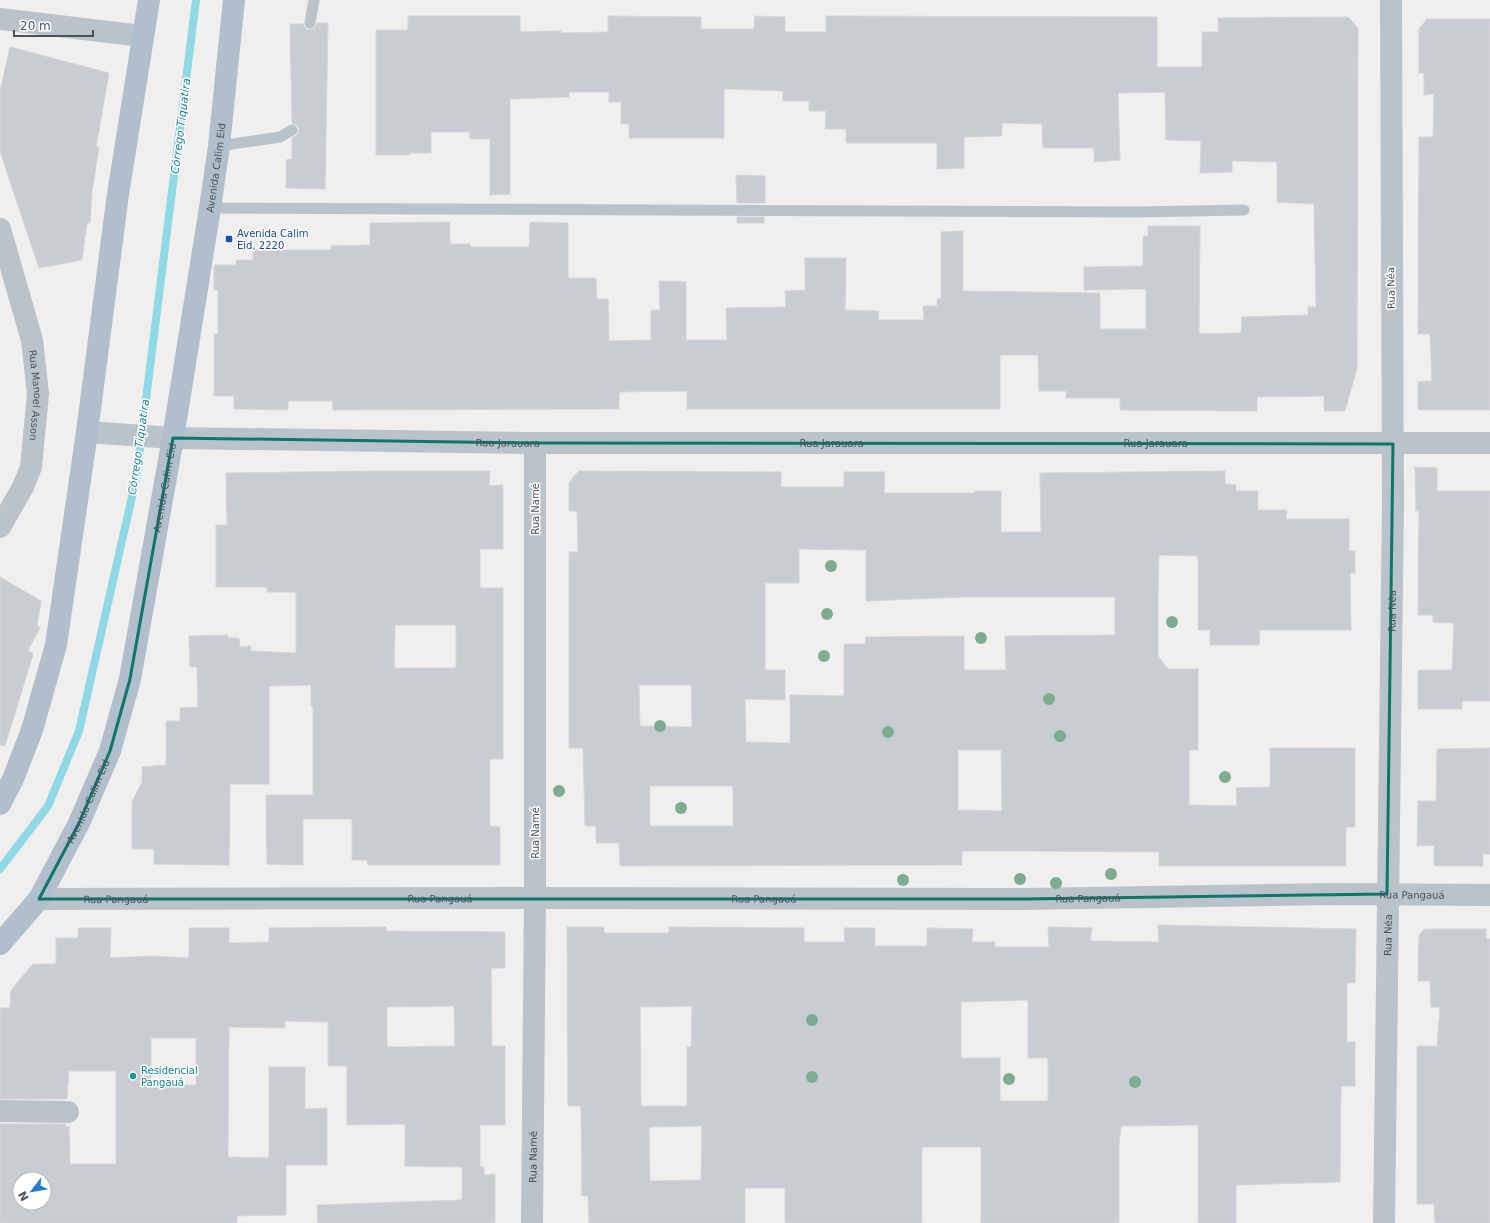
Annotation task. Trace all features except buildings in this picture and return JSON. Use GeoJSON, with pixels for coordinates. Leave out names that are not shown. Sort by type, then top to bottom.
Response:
{"type":"FeatureCollection","features":[{"type":"Feature","properties":{"kind":"main road"},"geometry":{"type":"LineString","coordinates":[[0,804],[13,779],[32,730],[56,645],[87,432],[118,194],[142,36],[149,0]]}},
{"type":"Feature","properties":{"kind":"main road","name":"Avenida Calim Eid"},"geometry":{"type":"LineString","coordinates":[[0,944],[39,899],[79,823],[110,751],[130,679],[173,438],[210,208],[219,146],[234,0]]}},
{"type":"Feature","properties":{"kind":"street","name":"Rua Néa"},"geometry":{"type":"LineString","coordinates":[[1384,1223],[1393,444],[1391,0]]}},
{"type":"Feature","properties":{"kind":"street"},"geometry":{"type":"LineString","coordinates":[[0,19],[142,36]]}},
{"type":"Feature","properties":{"kind":"street"},"geometry":{"type":"LineString","coordinates":[[0,229],[16,281]]}},
{"type":"Feature","properties":{"kind":"street"},"geometry":{"type":"LineString","coordinates":[[0,253],[16,281]]}},
{"type":"Feature","properties":{"kind":"street","name":"Rua Manoel Asson"},"geometry":{"type":"LineString","coordinates":[[0,527],[23,487],[31,467],[38,394],[32,340],[16,281]]}},
{"type":"Feature","properties":{"kind":"street","name":"Rua Jarauara"},"geometry":{"type":"LineString","coordinates":[[87,432],[173,438],[535,444],[1490,443]]}},
{"type":"Feature","properties":{"kind":"street","name":"Rua Namé"},"geometry":{"type":"LineString","coordinates":[[532,1223],[535,898],[535,444]]}},
{"type":"Feature","properties":{"kind":"street","name":"Rua Pangauá"},"geometry":{"type":"LineString","coordinates":[[39,899],[1025,899],[1387,894],[1490,895]]}},
{"type":"Feature","properties":{"kind":"street"},"geometry":{"type":"LineString","coordinates":[[0,1111],[68,1112]]}},
{"type":"Feature","properties":{"kind":"lane"},"geometry":{"type":"LineString","coordinates":[[310,23],[314,0]]}},
{"type":"Feature","properties":{"kind":"lane"},"geometry":{"type":"LineString","coordinates":[[219,146],[280,137],[292,130]]}},
{"type":"Feature","properties":{"kind":"lane"},"geometry":{"type":"LineString","coordinates":[[210,208],[1137,212],[1244,210]]}},
{"type":"Feature","properties":{"kind":"highlighted area"},"geometry":{"type":"Polygon","coordinates":[[[173,438],[535,443],[1393,444],[1387,894],[1025,899],[39,899],[79,823],[110,751],[130,679],[173,438]]]}},
{"type":"Feature","properties":{"kind":"waterway","name":"Córrego Tiquatira"},"geometry":{"type":"LineString","coordinates":[[0,869],[48,806],[79,731],[136,479],[196,0]]}},
{"type":"Feature","properties":{"kind":"place","name":"Avenida Calim Eid, 2220"},"geometry":{"type":"Point","coordinates":[229,239]}},
{"type":"Feature","properties":{"kind":"place","name":"Residencial Pangauá"},"geometry":{"type":"Point","coordinates":[133,1076]}}]}
